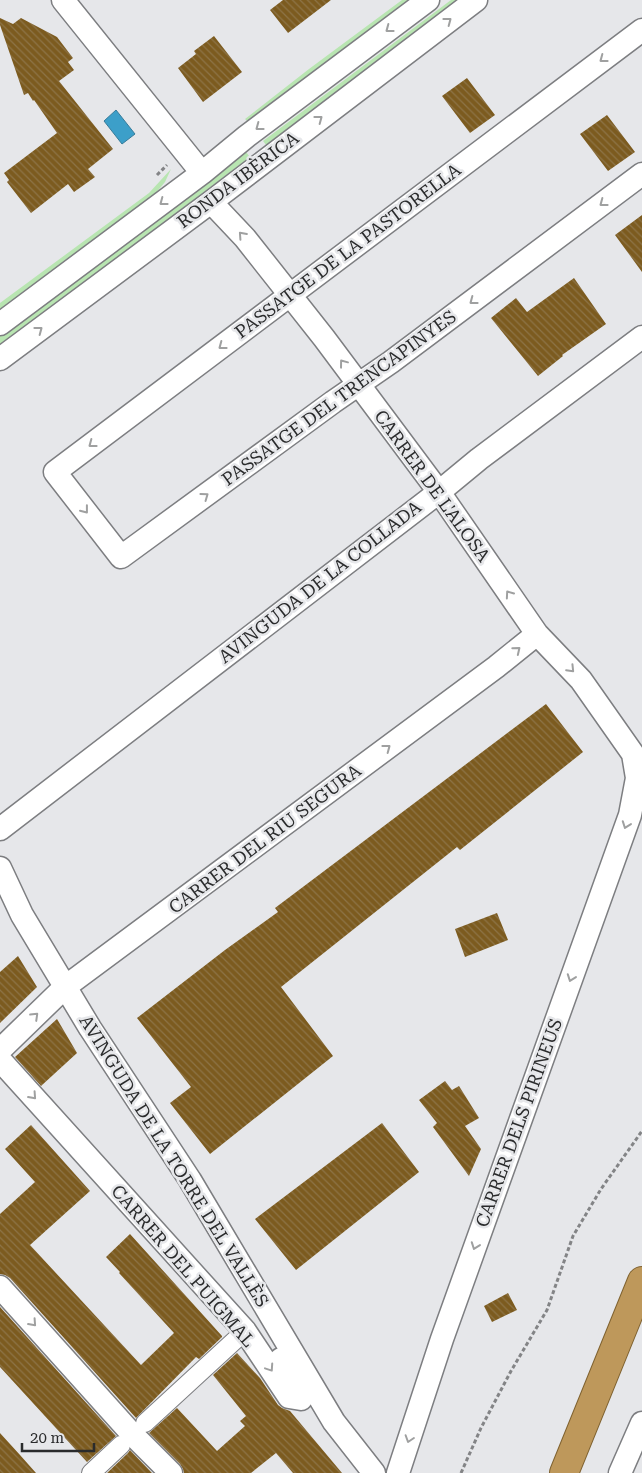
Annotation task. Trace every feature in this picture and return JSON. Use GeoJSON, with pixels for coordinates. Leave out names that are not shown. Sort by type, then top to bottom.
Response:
{"type":"FeatureCollection","features":[{"type":"Feature","properties":{"kind":"highway"},"geometry":{"type":"LineString","coordinates":[[564,1473],[642,1281]]}},
{"type":"Feature","properties":{"kind":"street"},"geometry":{"type":"LineString","coordinates":[[63,0],[202,173]]}},
{"type":"Feature","properties":{"kind":"street","name":"RONDA IBÈRICA"},"geometry":{"type":"LineString","coordinates":[[0,324],[202,173],[246,136],[428,0]]}},
{"type":"Feature","properties":{"kind":"street","name":"RONDA IBÈRICA"},"geometry":{"type":"LineString","coordinates":[[0,359],[211,202],[476,0]]}},
{"type":"Feature","properties":{"kind":"street","name":"PASSATGE DE LA PASTORELLA"},"geometry":{"type":"LineString","coordinates":[[55,472],[642,30]]}},
{"type":"Feature","properties":{"kind":"street","name":"PASSATGE DEL TRENCAPINYES"},"geometry":{"type":"LineString","coordinates":[[55,472],[121,557],[359,385],[642,174]]}},
{"type":"Feature","properties":{"kind":"street","name":"CARRER DE L'ALOSA"},"geometry":{"type":"LineString","coordinates":[[211,202],[245,238],[359,385],[439,492],[537,634],[581,680],[633,754],[640,776]]}},
{"type":"Feature","properties":{"kind":"street","name":"AVINGUDA DE LA COLLADA"},"geometry":{"type":"LineString","coordinates":[[0,829],[439,492],[479,459],[642,337]]}},
{"type":"Feature","properties":{"kind":"street","name":"CARRER DEL RIU SEGURA"},"geometry":{"type":"LineString","coordinates":[[0,1050],[65,987],[488,673],[537,634]]}},
{"type":"Feature","properties":{"kind":"street","name":"CARRER DELS PIRINEUS"},"geometry":{"type":"LineString","coordinates":[[398,1473],[448,1320],[630,815],[640,776]]}},
{"type":"Feature","properties":{"kind":"street","name":"AVINGUDA DE LA TORRE DEL VALLÈS"},"geometry":{"type":"LineString","coordinates":[[0,868],[22,915],[90,1028],[190,1180],[334,1422],[374,1473]]}},
{"type":"Feature","properties":{"kind":"street","name":"CARRER DEL PUIGMAL"},"geometry":{"type":"LineString","coordinates":[[0,1060],[245,1331],[290,1397],[301,1399],[190,1180]]}},
{"type":"Feature","properties":{"kind":"street"},"geometry":{"type":"LineString","coordinates":[[0,1287],[132,1434],[171,1473]]}},
{"type":"Feature","properties":{"kind":"street"},"geometry":{"type":"LineString","coordinates":[[145,1424],[245,1331]]}},
{"type":"Feature","properties":{"kind":"street"},"geometry":{"type":"LineString","coordinates":[[620,1473],[642,1423]]}},
{"type":"Feature","properties":{"kind":"street"},"geometry":{"type":"LineString","coordinates":[[91,1473],[121,1445]]}},
{"type":"Feature","properties":{"kind":"path"},"geometry":{"type":"LineString","coordinates":[[461,1473],[481,1428],[511,1371],[547,1310],[573,1236],[601,1189],[642,1132]]}},
{"type":"Feature","properties":{"kind":"green space"},"geometry":{"type":"Polygon","coordinates":[[[402,0],[413,0],[249,123],[245,119],[309,69],[402,0]]]}},
{"type":"Feature","properties":{"kind":"green space"},"geometry":{"type":"Polygon","coordinates":[[[451,0],[460,0],[267,146],[263,141],[451,0]]]}},
{"type":"Feature","properties":{"kind":"green space"},"geometry":{"type":"Polygon","coordinates":[[[246,152],[250,157],[0,345],[0,335],[209,182],[246,152]]]}},
{"type":"Feature","properties":{"kind":"green space"},"geometry":{"type":"Polygon","coordinates":[[[171,169],[165,182],[155,194],[0,312],[0,303],[149,193],[171,169]]]}},
{"type":"Feature","properties":{"kind":"water"},"geometry":{"type":"Polygon","coordinates":[[[116,110],[135,134],[122,144],[104,121],[116,110]]]}},
{"type":"Feature","properties":{"kind":"building"},"geometry":{"type":"Polygon","coordinates":[[[283,0],[331,0],[288,33],[270,10],[283,0]]]}},
{"type":"Feature","properties":{"kind":"building"},"geometry":{"type":"Polygon","coordinates":[[[0,18],[13,24],[21,18],[57,37],[73,58],[68,62],[74,70],[59,81],[113,149],[88,169],[95,177],[74,192],[68,184],[31,213],[7,182],[9,180],[4,173],[57,133],[28,93],[24,95],[0,25],[0,18]]]}},
{"type":"Feature","properties":{"kind":"building"},"geometry":{"type":"Polygon","coordinates":[[[214,36],[242,72],[203,102],[178,68],[196,54],[194,51],[214,36]]]}},
{"type":"Feature","properties":{"kind":"building"},"geometry":{"type":"Polygon","coordinates":[[[467,78],[495,115],[470,133],[442,96],[467,78]]]}},
{"type":"Feature","properties":{"kind":"building"},"geometry":{"type":"Polygon","coordinates":[[[607,115],[635,152],[608,171],[580,134],[607,115]]]}},
{"type":"Feature","properties":{"kind":"building"},"geometry":{"type":"Polygon","coordinates":[[[642,215],[642,272],[615,235],[642,215]]]}},
{"type":"Feature","properties":{"kind":"building"},"geometry":{"type":"Polygon","coordinates":[[[574,278],[606,324],[562,355],[538,376],[491,318],[516,298],[527,312],[574,278]]]}},
{"type":"Feature","properties":{"kind":"building"},"geometry":{"type":"Polygon","coordinates":[[[546,704],[583,752],[460,850],[457,847],[281,987],[333,1056],[210,1154],[170,1103],[191,1087],[137,1018],[278,912],[275,908],[546,704]]]}},
{"type":"Feature","properties":{"kind":"building"},"geometry":{"type":"Polygon","coordinates":[[[497,913],[508,940],[465,957],[455,929],[497,913]]]}},
{"type":"Feature","properties":{"kind":"building"},"geometry":{"type":"Polygon","coordinates":[[[18,956],[37,987],[0,1023],[0,972],[18,956]]]}},
{"type":"Feature","properties":{"kind":"building"},"geometry":{"type":"Polygon","coordinates":[[[57,1019],[77,1053],[41,1086],[15,1057],[57,1019]]]}},
{"type":"Feature","properties":{"kind":"building"},"geometry":{"type":"Polygon","coordinates":[[[445,1081],[452,1090],[459,1086],[479,1118],[465,1126],[481,1149],[469,1176],[433,1127],[437,1123],[419,1100],[445,1081]]]}},
{"type":"Feature","properties":{"kind":"building"},"geometry":{"type":"Polygon","coordinates":[[[382,1123],[419,1172],[296,1270],[255,1219],[382,1123]]]}},
{"type":"Feature","properties":{"kind":"building"},"geometry":{"type":"Polygon","coordinates":[[[31,1125],[90,1191],[30,1245],[141,1365],[174,1333],[106,1257],[130,1234],[222,1336],[199,1359],[196,1357],[136,1418],[10,1278],[0,1274],[0,1214],[35,1182],[5,1149],[31,1125]]]}},
{"type":"Feature","properties":{"kind":"building"},"geometry":{"type":"Polygon","coordinates":[[[508,1293],[517,1310],[492,1322],[484,1306],[508,1293]]]}},
{"type":"Feature","properties":{"kind":"building"},"geometry":{"type":"Polygon","coordinates":[[[0,1307],[116,1436],[87,1462],[0,1367],[0,1307]]]}},
{"type":"Feature","properties":{"kind":"building"},"geometry":{"type":"Polygon","coordinates":[[[237,1353],[260,1378],[278,1405],[290,1411],[342,1473],[293,1473],[276,1453],[251,1473],[184,1473],[180,1464],[149,1433],[177,1408],[217,1451],[245,1426],[240,1421],[246,1416],[213,1375],[237,1353]]]}},
{"type":"Feature","properties":{"kind":"building"},"geometry":{"type":"Polygon","coordinates":[[[0,1433],[20,1455],[36,1473],[0,1473],[0,1433]]]}},
{"type":"Feature","properties":{"kind":"building"},"geometry":{"type":"Polygon","coordinates":[[[130,1450],[152,1473],[107,1473],[128,1453],[130,1450]]]}}]}
